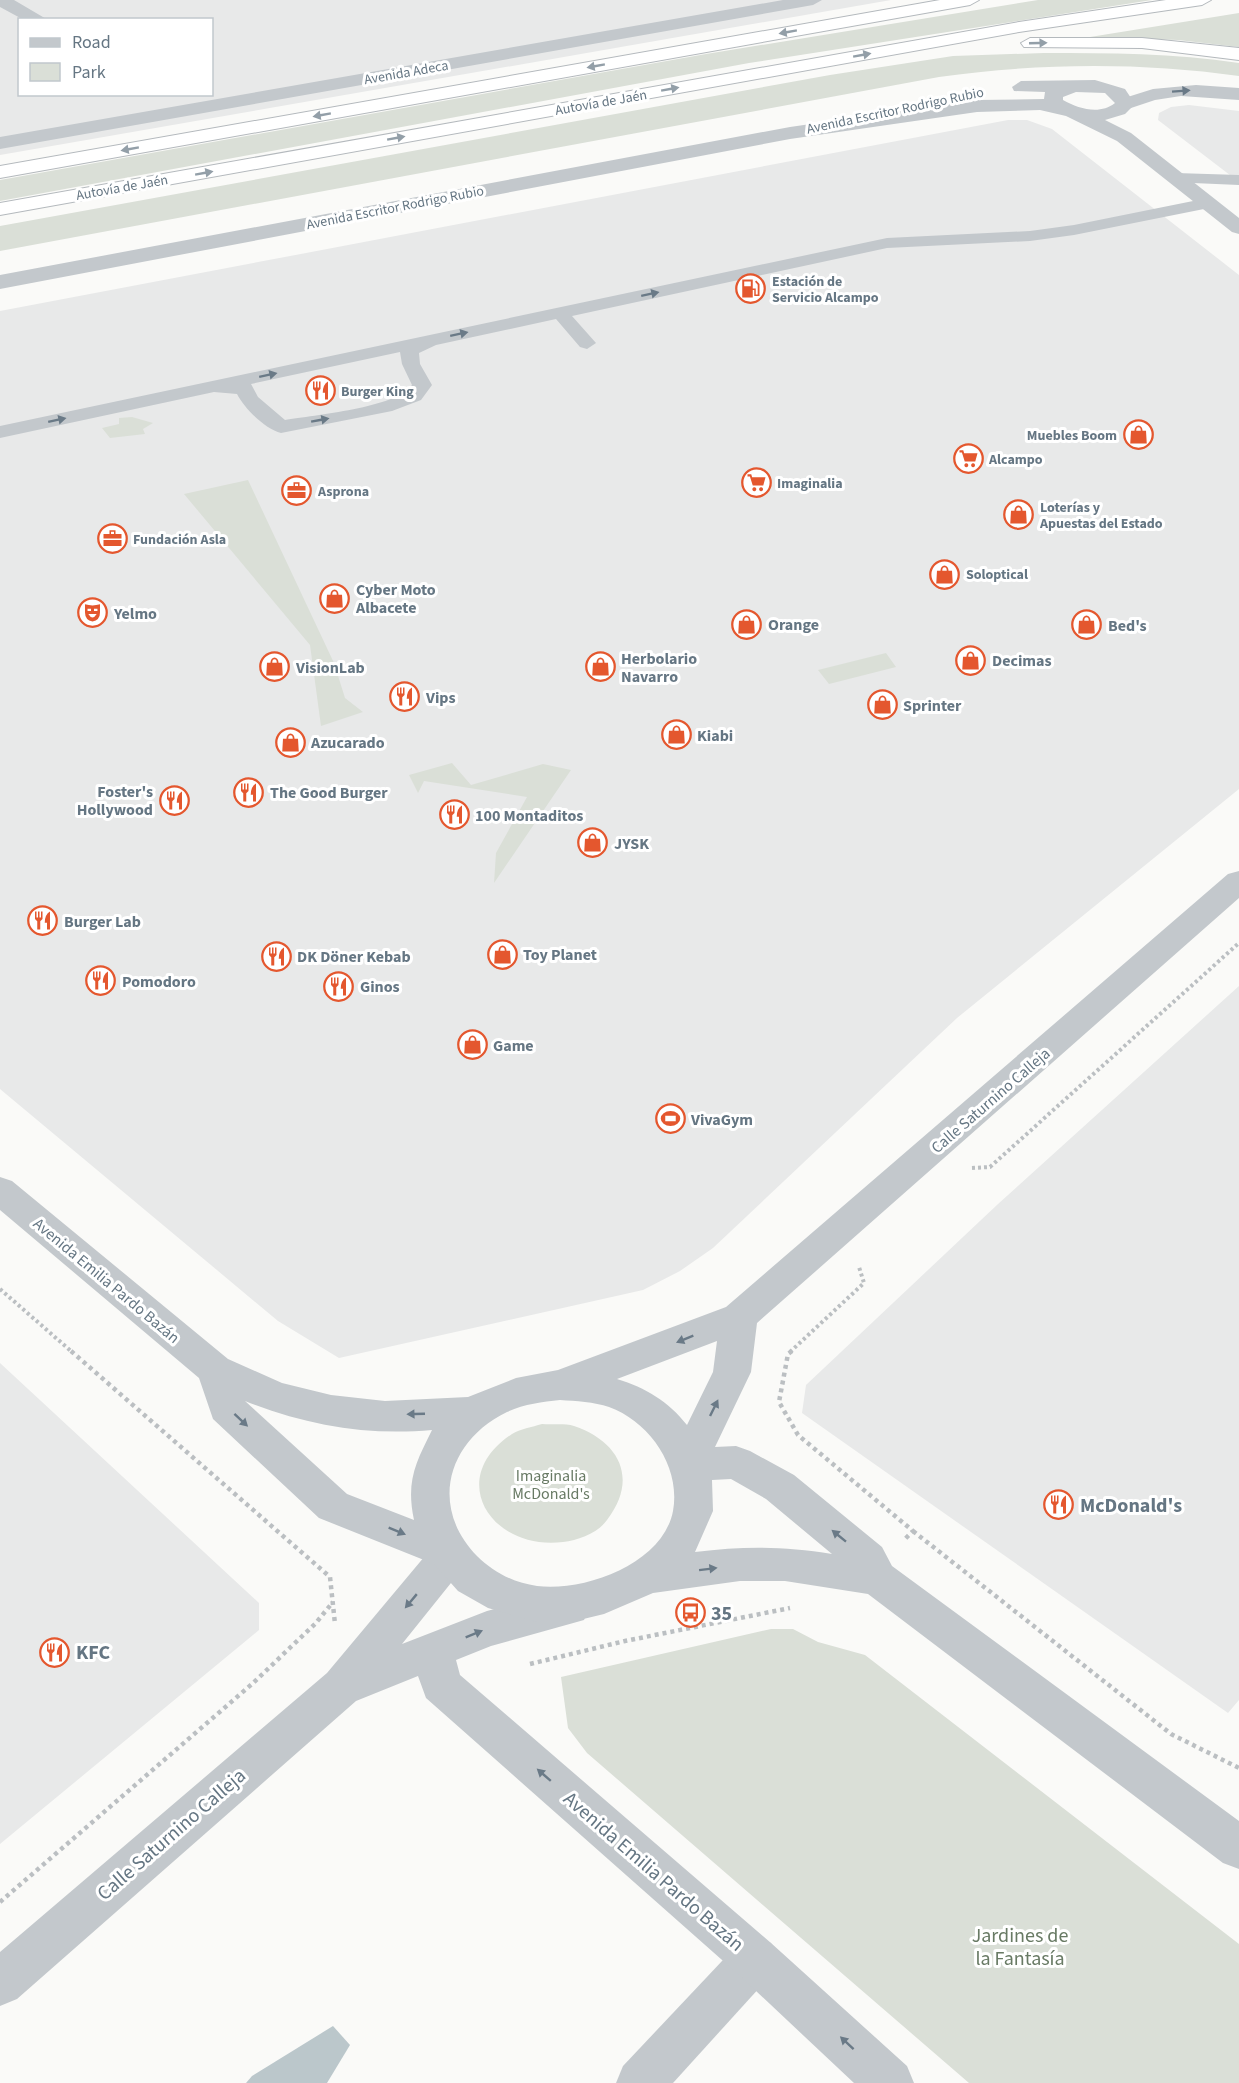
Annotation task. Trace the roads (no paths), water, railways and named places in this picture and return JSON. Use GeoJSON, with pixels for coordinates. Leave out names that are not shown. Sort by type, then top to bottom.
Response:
{"type":"FeatureCollection","features":[{"type":"Feature","properties":{"kind":"highway"},"geometry":{"type":"LineString","coordinates":[[0,172],[970,0]]}},
{"type":"Feature","properties":{"kind":"highway","name":"Autovía de Jaén"},"geometry":{"type":"LineString","coordinates":[[0,209],[896,49],[1202,0]]}},
{"type":"Feature","properties":{"kind":"highway"},"geometry":{"type":"LineString","coordinates":[[896,49],[1059,42],[1142,43],[1239,54]]}},
{"type":"Feature","properties":{"kind":"street"},"geometry":{"type":"LineString","coordinates":[[0,0],[35,18]]}},
{"type":"Feature","properties":{"kind":"street","name":"Avenida Adeca"},"geometry":{"type":"LineString","coordinates":[[0,143],[813,0]]}},
{"type":"Feature","properties":{"kind":"street"},"geometry":{"type":"LineString","coordinates":[[1073,86],[1053,94],[1054,103],[1124,137],[1239,228]]}},
{"type":"Feature","properties":{"kind":"street","name":"Avenida Escritor Rodrigo Rubio"},"geometry":{"type":"LineString","coordinates":[[790,133],[892,108],[987,90],[1096,86],[1120,94],[1123,106]]}},
{"type":"Feature","properties":{"kind":"street"},"geometry":{"type":"LineString","coordinates":[[1068,110],[1106,114],[1143,96],[1159,93],[1192,90],[1239,94]]}},
{"type":"Feature","properties":{"kind":"street"},"geometry":{"type":"LineString","coordinates":[[193,96],[212,106]]}},
{"type":"Feature","properties":{"kind":"street","name":"Avenida Escritor Rodrigo Rubio"},"geometry":{"type":"LineString","coordinates":[[0,282],[790,133],[893,117],[1012,103],[1040,104],[1068,110]]}},
{"type":"Feature","properties":{"kind":"street"},"geometry":{"type":"LineString","coordinates":[[1123,106],[1117,126],[1124,137]]}},
{"type":"Feature","properties":{"kind":"street","name":"Calle Saturnino Calleja"},"geometry":{"type":"LineString","coordinates":[[560,1384],[739,1317],[1239,881]]}},
{"type":"Feature","properties":{"kind":"street","name":"Avenida Emilia Pardo Bazán"},"geometry":{"type":"LineString","coordinates":[[0,1190],[215,1370],[250,1389],[292,1404],[374,1416],[474,1412]]}},
{"type":"Feature","properties":{"kind":"street"},"geometry":{"type":"LineString","coordinates":[[690,1463],[732,1372],[739,1317]]}},
{"type":"Feature","properties":{"kind":"street"},"geometry":{"type":"LineString","coordinates":[[215,1370],[227,1408],[333,1506],[446,1553]]}},
{"type":"Feature","properties":{"kind":"street"},"geometry":{"type":"LineString","coordinates":[[577,1605],[536,1604],[497,1593],[465,1574],[446,1553],[430,1520],[428,1489],[436,1459],[452,1432],[474,1412],[500,1397],[529,1388],[560,1384],[593,1387],[624,1397],[651,1413],[672,1433],[690,1463],[694,1487],[690,1520],[676,1550],[650,1576]]}},
{"type":"Feature","properties":{"kind":"street"},"geometry":{"type":"LineString","coordinates":[[690,1463],[736,1462],[771,1482],[868,1559],[875,1574],[1239,1848]]}},
{"type":"Feature","properties":{"kind":"street","name":"Calle Saturnino Calleja"},"geometry":{"type":"LineString","coordinates":[[0,1983],[342,1686],[446,1553]]}},
{"type":"Feature","properties":{"kind":"street"},"geometry":{"type":"LineString","coordinates":[[650,1576],[740,1564],[785,1564],[875,1574]]}},
{"type":"Feature","properties":{"kind":"street","name":"Calle Saturnino Calleja"},"geometry":{"type":"LineString","coordinates":[[342,1686],[487,1629],[616,1595],[650,1576]]}},
{"type":"Feature","properties":{"kind":"street","name":"Avenida Emilia Pardo Bazán"},"geometry":{"type":"LineString","coordinates":[[433,1650],[441,1685],[755,1959],[890,2083]]}},
{"type":"Feature","properties":{"kind":"street"},"geometry":{"type":"LineString","coordinates":[[640,2083],[755,1959]]}},
{"type":"Feature","properties":{"kind":"lane"},"geometry":{"type":"LineString","coordinates":[[1176,178],[1239,180]]}},
{"type":"Feature","properties":{"kind":"lane"},"geometry":{"type":"LineString","coordinates":[[0,432],[887,243],[1030,236],[1074,230],[1208,203]]}},
{"type":"Feature","properties":{"kind":"lane"},"geometry":{"type":"LineString","coordinates":[[560,313],[587,343]]}},
{"type":"Feature","properties":{"kind":"lane"},"geometry":{"type":"LineString","coordinates":[[196,390],[244,388],[250,400],[280,427],[385,407],[414,396],[422,385],[411,364],[409,350],[433,340]]}},
{"type":"Feature","properties":{"kind":"place","name":"Estación de Servicio Alcampo"},"geometry":{"type":"Point","coordinates":[751,289]}},
{"type":"Feature","properties":{"kind":"place","name":"Burger King"},"geometry":{"type":"Point","coordinates":[320,391]}},
{"type":"Feature","properties":{"kind":"place","name":"Muebles Boom"},"geometry":{"type":"Point","coordinates":[1138,435]}},
{"type":"Feature","properties":{"kind":"place","name":"Alcampo"},"geometry":{"type":"Point","coordinates":[968,459]}},
{"type":"Feature","properties":{"kind":"place","name":"Imaginalia"},"geometry":{"type":"Point","coordinates":[756,483]}},
{"type":"Feature","properties":{"kind":"place","name":"Asprona"},"geometry":{"type":"Point","coordinates":[297,491]}},
{"type":"Feature","properties":{"kind":"place","name":"Loterías y Apuestas del Estado"},"geometry":{"type":"Point","coordinates":[1019,515]}},
{"type":"Feature","properties":{"kind":"place","name":"Fundación Asla"},"geometry":{"type":"Point","coordinates":[112,539]}},
{"type":"Feature","properties":{"kind":"place","name":"Soloptical"},"geometry":{"type":"Point","coordinates":[945,574]}},
{"type":"Feature","properties":{"kind":"place","name":"Cyber Moto Albacete"},"geometry":{"type":"Point","coordinates":[335,598]}},
{"type":"Feature","properties":{"kind":"place","name":"Yelmo"},"geometry":{"type":"Point","coordinates":[93,613]}},
{"type":"Feature","properties":{"kind":"place","name":"Orange"},"geometry":{"type":"Point","coordinates":[747,624]}},
{"type":"Feature","properties":{"kind":"place","name":"Bed's"},"geometry":{"type":"Point","coordinates":[1087,625]}},
{"type":"Feature","properties":{"kind":"place","name":"Decimas"},"geometry":{"type":"Point","coordinates":[971,660]}},
{"type":"Feature","properties":{"kind":"place","name":"VisionLab"},"geometry":{"type":"Point","coordinates":[275,667]}},
{"type":"Feature","properties":{"kind":"place","name":"Herbolario Navarro"},"geometry":{"type":"Point","coordinates":[600,667]}},
{"type":"Feature","properties":{"kind":"place","name":"Vips"},"geometry":{"type":"Point","coordinates":[405,697]}},
{"type":"Feature","properties":{"kind":"place","name":"Sprinter"},"geometry":{"type":"Point","coordinates":[882,705]}},
{"type":"Feature","properties":{"kind":"place","name":"Kiabi"},"geometry":{"type":"Point","coordinates":[676,735]}},
{"type":"Feature","properties":{"kind":"place","name":"Azucarado"},"geometry":{"type":"Point","coordinates":[290,742]}},
{"type":"Feature","properties":{"kind":"place","name":"The Good Burger"},"geometry":{"type":"Point","coordinates":[249,792]}},
{"type":"Feature","properties":{"kind":"place","name":"Foster's Hollywood"},"geometry":{"type":"Point","coordinates":[174,800]}},
{"type":"Feature","properties":{"kind":"place","name":"100 Montaditos"},"geometry":{"type":"Point","coordinates":[454,815]}},
{"type":"Feature","properties":{"kind":"place","name":"JYSK"},"geometry":{"type":"Point","coordinates":[593,843]}},
{"type":"Feature","properties":{"kind":"place","name":"Burger Lab"},"geometry":{"type":"Point","coordinates":[43,921]}},
{"type":"Feature","properties":{"kind":"place","name":"Toy Planet"},"geometry":{"type":"Point","coordinates":[502,954]}},
{"type":"Feature","properties":{"kind":"place","name":"DK Döner Kebab"},"geometry":{"type":"Point","coordinates":[276,956]}},
{"type":"Feature","properties":{"kind":"place","name":"Pomodoro"},"geometry":{"type":"Point","coordinates":[101,981]}},
{"type":"Feature","properties":{"kind":"place","name":"Ginos"},"geometry":{"type":"Point","coordinates":[339,986]}},
{"type":"Feature","properties":{"kind":"place","name":"Game"},"geometry":{"type":"Point","coordinates":[472,1045]}},
{"type":"Feature","properties":{"kind":"place","name":"VivaGym"},"geometry":{"type":"Point","coordinates":[670,1119]}},
{"type":"Feature","properties":{"kind":"place","name":"McDonald's"},"geometry":{"type":"Point","coordinates":[1059,1505]}},
{"type":"Feature","properties":{"kind":"place","name":"35"},"geometry":{"type":"Point","coordinates":[690,1613]}},
{"type":"Feature","properties":{"kind":"place","name":"KFC"},"geometry":{"type":"Point","coordinates":[55,1652]}},
{"type":"Feature","properties":{"kind":"park label","name":"Imaginalia McDonald's"},"geometry":{"type":"Point","coordinates":[551,1484]}},
{"type":"Feature","properties":{"kind":"park label","name":"Jardines de la Fantasía"},"geometry":{"type":"Point","coordinates":[1020,1946]}}]}
